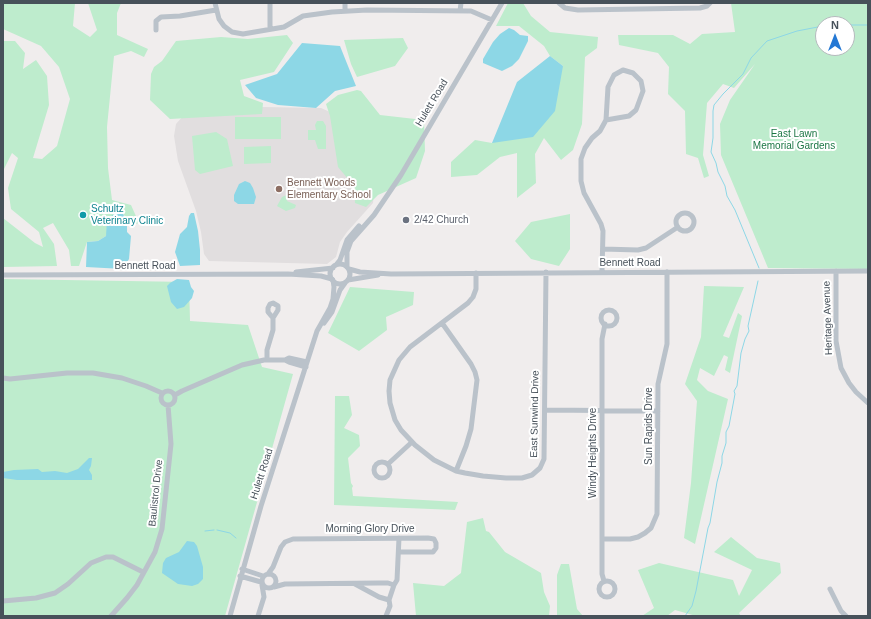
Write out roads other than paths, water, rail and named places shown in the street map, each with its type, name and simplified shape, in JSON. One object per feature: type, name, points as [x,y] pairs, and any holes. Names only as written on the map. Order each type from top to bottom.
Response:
[{"type":"street","points":[[215,3],[218,19],[224,26],[232,32],[246,34],[284,27],[303,16],[345,11],[471,11],[492,20]]},
{"type":"street","points":[[270,3],[270,29]]},
{"type":"street","points":[[345,3],[345,11]]},
{"type":"street","points":[[377,3],[378,10]]},
{"type":"street","points":[[460,11],[461,3]]},
{"type":"street","name":"Hulett Road","points":[[348,268],[347,252],[351,241],[377,211],[401,175],[502,3]]},
{"type":"street","points":[[559,3],[569,10],[700,8],[707,6],[710,3]]},
{"type":"street","points":[[655,3],[655,9]]},
{"type":"street","points":[[156,30],[156,21],[161,17],[180,16],[216,10]]},
{"type":"street","points":[[602,272],[602,224],[584,193],[581,181],[581,159],[585,148],[600,131],[606,120],[608,87],[614,75],[623,70],[633,73],[640,81],[643,91],[636,110],[628,116],[606,120]]},
{"type":"street","name":"Hulett Road","points":[[334,266],[341,257],[344,246],[351,234],[377,211]]},
{"type":"street","points":[[603,249],[638,250],[646,248],[678,227]]},
{"type":"street","points":[[341,264],[348,268],[350,275],[346,281],[337,283],[332,280],[330,275],[334,266],[341,264]]},
{"type":"street","name":"Bennett Road","points":[[288,274],[334,266]]},
{"type":"street","name":"Bennett Road","points":[[348,268],[360,272],[391,274],[868,271]]},
{"type":"street","name":"Heritage Avenue","points":[[836,271],[836,341],[839,362],[849,383],[868,403]]},
{"type":"street","name":"East Sunwind Drive","points":[[476,273],[476,289],[471,300],[406,351],[396,364],[390,380],[389,397],[392,414],[401,430],[412,442],[434,460],[456,471],[498,478],[522,478],[532,475],[540,468],[544,459],[546,272]]},
{"type":"street","name":"Sun Rapids Drive","points":[[602,539],[630,539],[638,537],[648,531],[655,521],[658,511],[658,384],[668,344],[667,272]]},
{"type":"street","name":"Bennett Road","points":[[3,276],[288,274],[321,276],[332,280]]},
{"type":"street","name":"Bennett Road","points":[[346,281],[391,274]]},
{"type":"street","name":"Hulett Road","points":[[230,616],[240,576],[306,365],[319,326],[333,300],[334,291],[332,280]]},
{"type":"street","name":"Hulett Road","points":[[315,339],[332,312],[340,290],[346,281]]},
{"type":"street","points":[[268,360],[268,350],[273,330],[274,318]]},
{"type":"street","points":[[442,323],[471,364],[477,380],[471,429],[456,471]]},
{"type":"street","name":"Windy Heights Drive","points":[[604,581],[602,574],[602,339],[605,324]]},
{"type":"street","points":[[175,395],[254,361],[285,360],[289,358],[306,365]]},
{"type":"street","points":[[3,378],[67,373],[93,373],[122,378],[162,393]]},
{"type":"street","points":[[162,393],[166,390],[170,390],[175,395]]},
{"type":"street","points":[[162,393],[162,402],[168,405],[174,402],[175,395]]},
{"type":"street","name":"Baulistrol Drive","points":[[111,616],[127,598],[155,552],[162,529],[170,444],[168,405]]},
{"type":"street","points":[[545,410],[658,411]]},
{"type":"street","points":[[388,464],[412,442]]},
{"type":"street","points":[[386,616],[390,606],[388,600],[397,580],[399,538]]},
{"type":"street","name":"Morning Glory Drive","points":[[275,578],[274,567],[281,547],[285,542],[293,539],[430,538],[435,540],[436,546],[433,552],[399,552]]},
{"type":"street","points":[[3,601],[36,598],[55,593],[92,563],[102,558],[114,558],[143,572]]},
{"type":"street","name":"Morning Glory Drive","points":[[266,575],[274,567]]},
{"type":"street","points":[[242,570],[272,575],[285,584]]},
{"type":"street","points":[[264,597],[262,583],[266,575]]},
{"type":"street","points":[[240,576],[262,583],[267,588],[285,584],[388,583],[394,585]]},
{"type":"street","points":[[258,616],[264,597],[276,583],[275,578]]},
{"type":"street","points":[[355,584],[378,597],[388,600]]},
{"type":"street","points":[[830,589],[841,611],[846,616]]},
{"type":"water","points":[[509,28],[520,35],[528,36],[528,41],[519,59],[512,66],[502,71],[483,63],[483,59],[493,42],[500,34]]},
{"type":"water","points":[[302,43],[340,46],[356,86],[335,91],[316,108],[278,105],[256,98],[245,85],[277,74]]},
{"type":"water","points":[[550,56],[563,66],[555,111],[533,137],[492,143],[517,82]]},
{"type":"water","points":[[245,181],[250,183],[253,188],[256,197],[254,204],[238,204],[234,201],[234,195],[239,184]]},
{"type":"water","points":[[115,213],[123,214],[127,222],[127,232],[131,236],[129,259],[123,269],[86,267],[87,242],[98,241],[106,236],[107,220]]},
{"type":"water","points":[[191,213],[194,213],[198,231],[200,265],[180,266],[175,252],[180,234],[187,227]]},
{"type":"water","points":[[177,279],[189,280],[194,291],[192,298],[184,307],[177,309],[171,302],[167,286]]},
{"type":"water","points":[[89,458],[92,458],[89,470],[92,475],[92,480],[17,480],[3,478],[3,472],[14,470],[38,469],[42,472],[55,471],[67,473],[78,469]]},
{"type":"water","points":[[187,541],[194,542],[197,546],[203,567],[203,579],[198,584],[192,586],[178,584],[162,573],[163,563],[166,558],[179,552]]},
{"type":"waterway","points":[[855,25],[868,25]]},
{"type":"waterway","points":[[759,268],[735,210],[727,196],[725,186],[711,152],[714,105],[743,74],[751,58],[767,41],[797,31],[815,28]]},
{"type":"waterway","points":[[685,616],[692,606],[696,591],[722,463],[722,456],[726,443],[726,432],[729,426],[735,394],[734,391],[737,386],[741,353],[749,331],[748,326],[758,281]]},
{"type":"waterway","points":[[205,531],[214,530]]},
{"type":"waterway","points":[[217,530],[230,533],[236,538]]},
{"type":"place","name":"Bennett Woods Elementary School","points":[[279,189]]},
{"type":"place","name":"Schultz Veterinary Clinic","points":[[83,215]]},
{"type":"place","name":"2/42 Church","points":[[406,220]]},
{"type":"park label","name":"East Lawn Memorial Gardens","points":[[794,140]]}]
